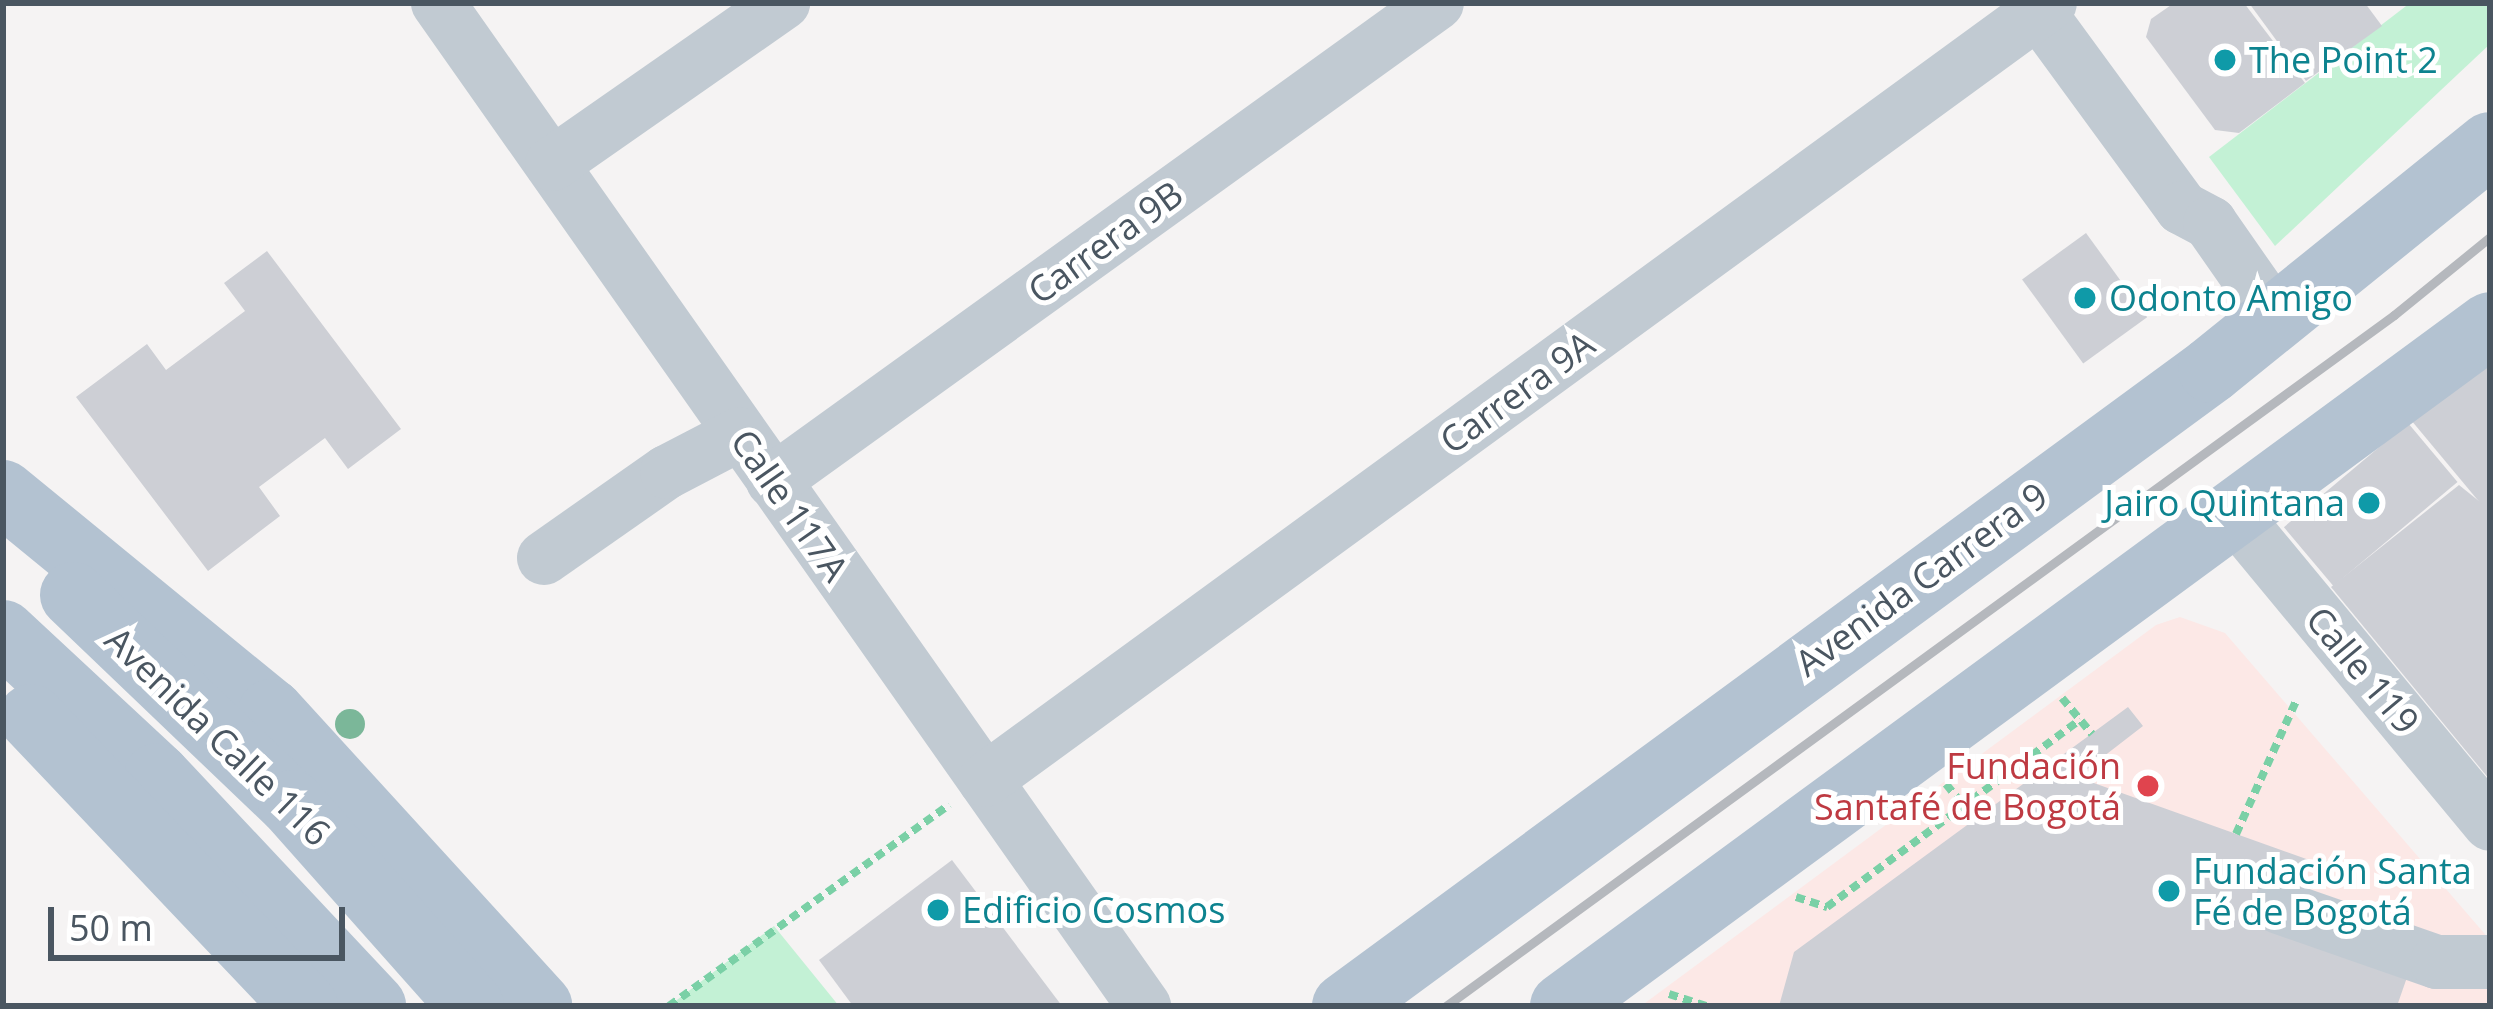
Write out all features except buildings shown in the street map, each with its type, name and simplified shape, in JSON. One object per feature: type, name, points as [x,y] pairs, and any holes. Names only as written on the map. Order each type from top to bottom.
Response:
[{"type":"main road","name":"Avenida Carrera 9","points":[[1345,1006],[2265,328],[2490,145]]},
{"type":"main road","points":[[1563,1006],[2236,517],[2490,325]]},
{"type":"main road","points":[[3,493],[271,712],[538,1006]]},
{"type":"main road","name":"Avenida Calle 116","points":[[3,531],[290,803],[471,1006]]},
{"type":"main road","points":[[16,663],[305,1006]]},
{"type":"main road","name":"Avenida Calle 116","points":[[16,663],[157,776],[373,1006]]},
{"type":"street","name":"Calle 117A","points":[[437,3],[1144,1006]]},
{"type":"street","points":[[552,164],[783,3]]},
{"type":"street","name":"Carrera 9B","points":[[773,481],[1437,3]]},
{"type":"street","points":[[2040,6],[2182,208],[2210,223],[2265,328]]},
{"type":"street","name":"Carrera 9A","points":[[985,780],[2040,6]]},
{"type":"street","points":[[544,558],[667,472],[740,434]]},
{"type":"street","name":"Calle 119","points":[[2236,517],[2490,824]]},
{"type":"street","points":[[2279,907],[2437,962],[2490,962]]},
{"type":"path","points":[[2236,834],[2297,699]]},
{"type":"path","points":[[1773,890],[1827,907],[2080,720],[2092,734]]},
{"type":"path","points":[[669,1006],[985,780]]},
{"type":"path","points":[[1660,992],[1707,1006]]},
{"type":"shaded area","name":"Fundación Santafé de Bogotá","points":[[2180,617],[2225,633],[2490,940],[2490,1006],[1641,1006],[2156,625]]},
{"type":"green space","points":[[2410,3],[2490,3],[2490,44],[2275,246],[2209,157]]},
{"type":"green space","points":[[774,926],[839,1006],[669,1006]]},
{"type":"railway","points":[[1446,1006],[2394,315],[2490,237]]},
{"type":"place","name":"The Point 2","points":[[2225,60]]},
{"type":"place","name":"Odonto Amigo","points":[[2085,298]]},
{"type":"place","name":"Jairo Quintana","points":[[2369,503]]},
{"type":"place","name":"Fundación Santafé de Bogotá","points":[[2148,786]]},
{"type":"place","name":"Fundación Santa Fé de Bogotá","points":[[2169,891]]},
{"type":"place","name":"Edificio Cosmos","points":[[938,910]]}]
